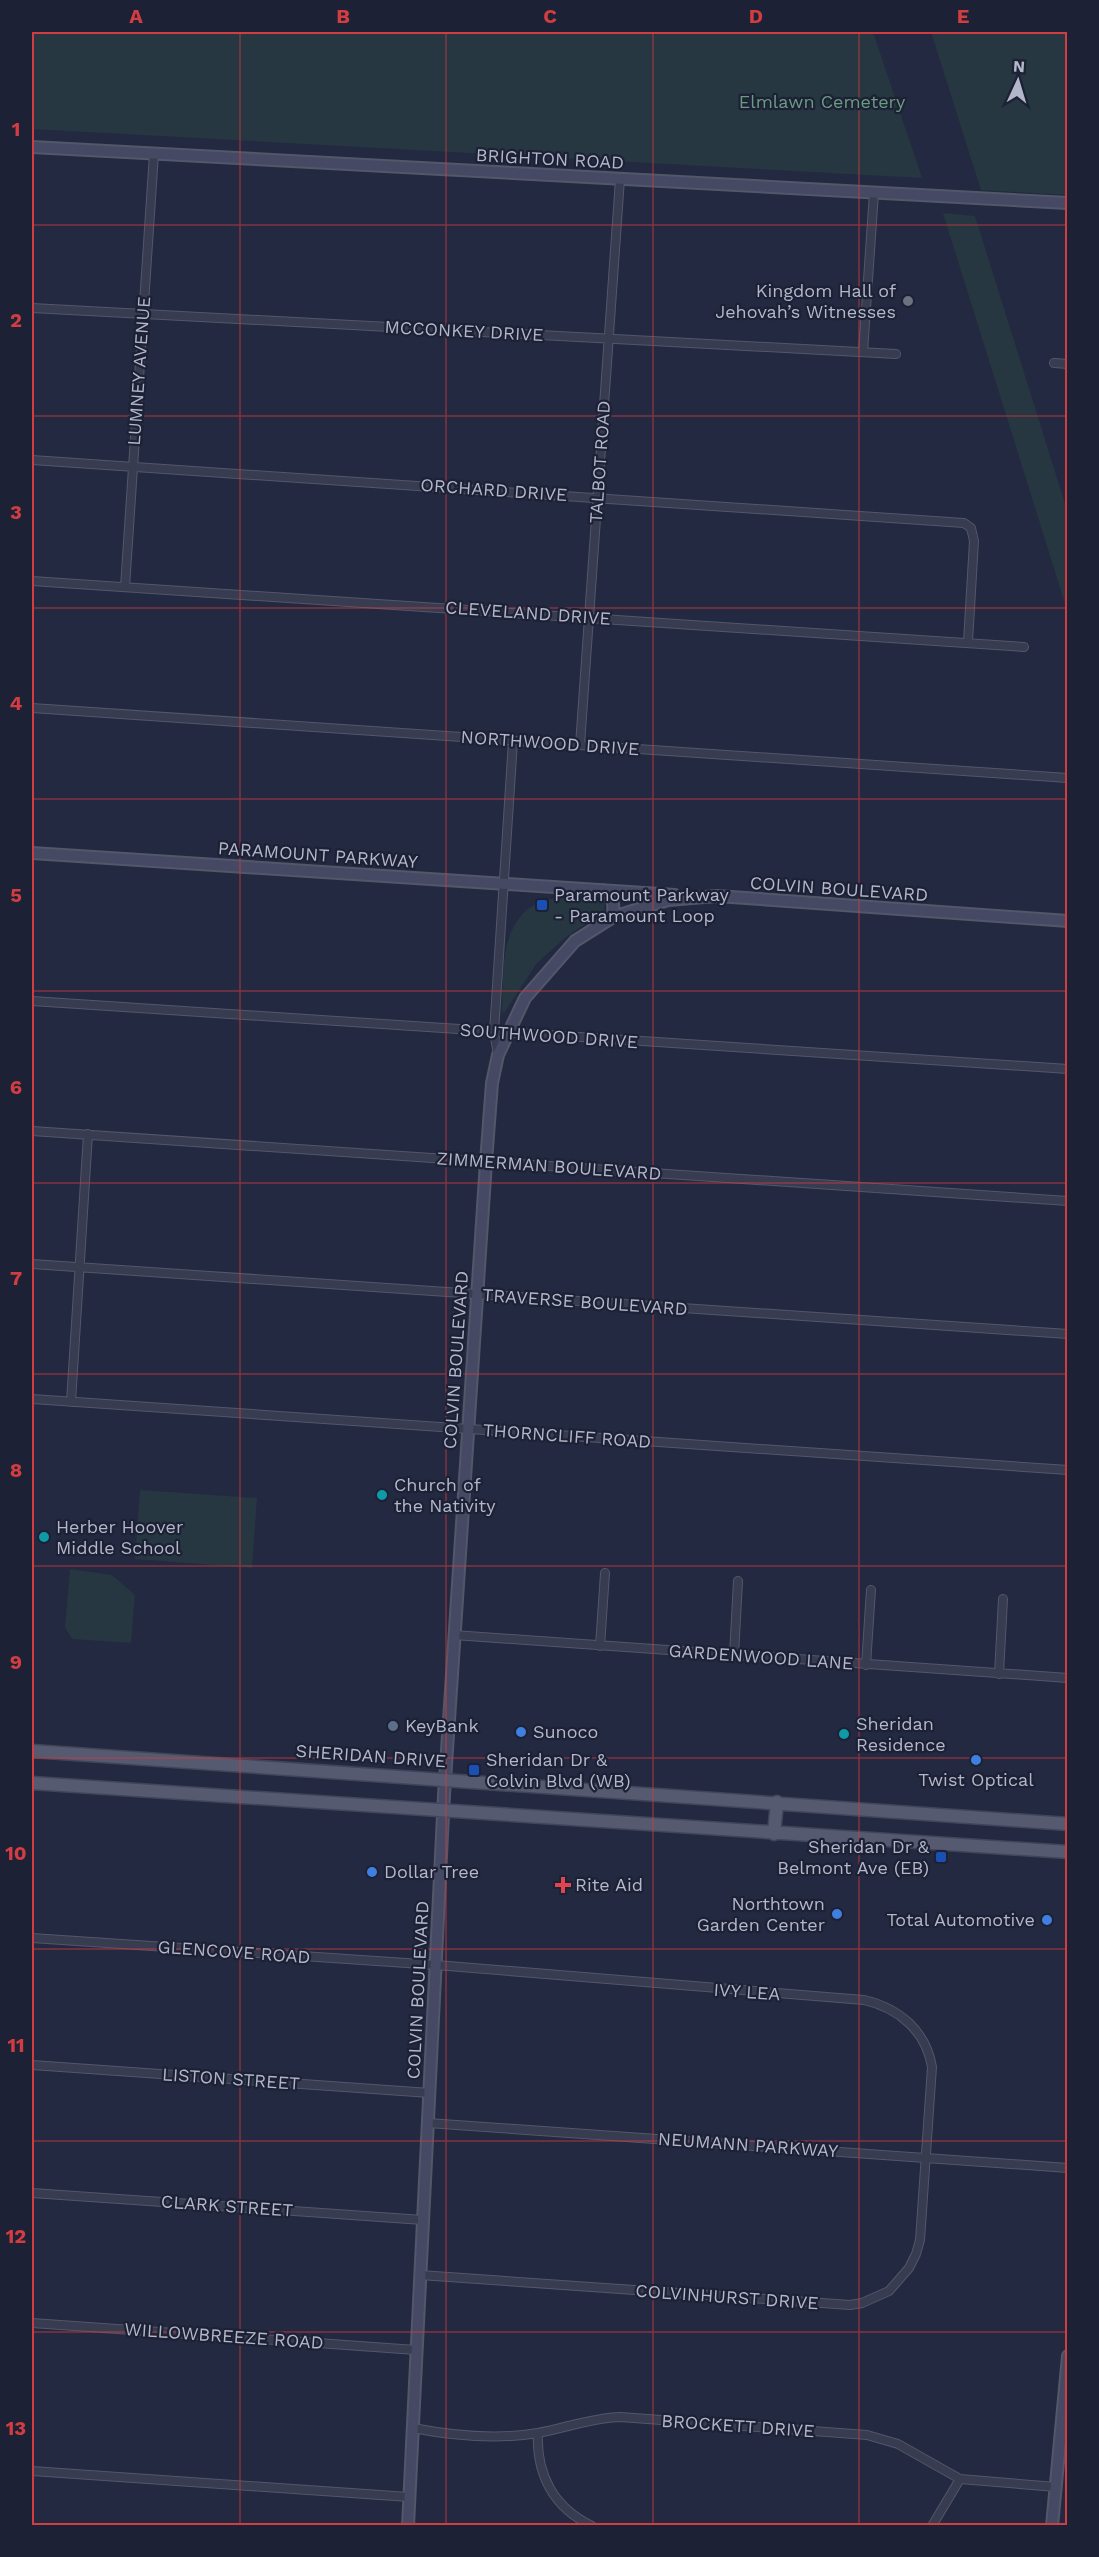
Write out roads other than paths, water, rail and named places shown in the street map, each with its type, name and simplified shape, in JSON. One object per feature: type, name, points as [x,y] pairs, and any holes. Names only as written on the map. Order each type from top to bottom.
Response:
[{"type":"main road","name":"SHERIDAN DRIVE","points":[[32,1751],[1068,1824]]},
{"type":"main road","points":[[32,1783],[1068,1852]]},
{"type":"main road","points":[[774,1834],[777,1802]]},
{"type":"street","name":"BRIGHTON ROAD","points":[[32,147],[1068,203]]},
{"type":"street","name":"LUMNEY AVENUE","points":[[125,587],[154,154]]},
{"type":"street","name":"TALBOT ROAD","points":[[580,745],[620,179]]},
{"type":"street","points":[[863,352],[874,193]]},
{"type":"street","name":"MCCONKEY DRIVE","points":[[32,308],[896,354]]},
{"type":"street","points":[[1054,363],[1068,364]]},
{"type":"street","name":"ORCHARD DRIVE","points":[[32,460],[967,524],[974,533],[968,642]]},
{"type":"street","name":"CLEVELAND DRIVE","points":[[32,581],[1024,647]]},
{"type":"street","name":"NORTHWOOD DRIVE","points":[[32,708],[1068,778]]},
{"type":"street","points":[[498,1055],[494,1032],[513,741]]},
{"type":"street","name":"PARAMOUNT PARKWAY","points":[[32,853],[695,897]]},
{"type":"street","points":[[603,890],[610,895],[614,903],[613,917]]},
{"type":"street","name":"COLVIN BOULEVARD","points":[[408,2526],[443,1811],[454,1635],[492,1083],[498,1055],[507,1033],[525,998],[575,941],[613,917],[668,900],[695,897],[1068,921]]},
{"type":"street","name":"SOUTHWOOD DRIVE","points":[[32,1001],[1068,1069]]},
{"type":"street","name":"ZIMMERMAN BOULEVARD","points":[[32,1131],[1068,1201]]},
{"type":"street","points":[[71,1402],[88,1134]]},
{"type":"street","name":"TRAVERSE BOULEVARD","points":[[32,1264],[1068,1334]]},
{"type":"street","name":"THORNCLIFF ROAD","points":[[32,1399],[1068,1470]]},
{"type":"street","points":[[600,1646],[605,1573]]},
{"type":"street","points":[[734,1656],[738,1581]]},
{"type":"street","points":[[866,1665],[871,1590]]},
{"type":"street","points":[[999,1674],[1003,1599]]},
{"type":"street","name":"GARDENWOOD LANE","points":[[454,1635],[1068,1678]]},
{"type":"street","name":"GLENCOVE ROAD","points":[[32,1938],[436,1965]]},
{"type":"street","name":"IVY LEA","points":[[436,1965],[877,2003],[890,2008],[911,2024],[926,2045],[930,2056],[932,2067],[926,2158]]},
{"type":"street","name":"LISTON STREET","points":[[32,2065],[430,2092]]},
{"type":"street","name":"NEUMANN PARKWAY","points":[[428,2123],[1068,2168]]},
{"type":"street","name":"COLVINHURST DRIVE","points":[[420,2275],[862,2304],[889,2291],[898,2282],[916,2254],[920,2240],[926,2158]]},
{"type":"street","name":"CLARK STREET","points":[[32,2193],[423,2220]]},
{"type":"street","name":"WILLOWBREEZE ROAD","points":[[32,2323],[416,2350]]},
{"type":"street","points":[[1052,2526],[1064,2428],[1068,2356]]},
{"type":"street","name":"BROCKETT DRIVE","points":[[413,2428],[479,2437],[538,2433],[586,2420],[620,2417],[867,2435],[898,2444],[960,2479],[1056,2487]]},
{"type":"street","points":[[538,2433],[539,2463],[550,2491],[568,2511],[592,2526]]},
{"type":"street","points":[[32,2471],[409,2497]]},
{"type":"street","points":[[932,2526],[960,2479]]},
{"type":"place","name":"Kingdom Hall of Jehovah’s Witnesses","points":[[908,301]]},
{"type":"place","name":"Paramount Parkway - Paramount Loop","points":[[542,905]]},
{"type":"place","name":"Church of the Nativity","points":[[382,1495]]},
{"type":"place","name":"Herber Hoover Middle School","points":[[44,1537]]},
{"type":"place","name":"KeyBank","points":[[393,1726]]},
{"type":"place","name":"Sunoco","points":[[521,1732]]},
{"type":"place","name":"Sheridan Residence","points":[[844,1734]]},
{"type":"place","name":"Twist Optical","points":[[976,1760]]},
{"type":"place","name":"Sheridan Dr & Colvin Blvd (WB)","points":[[474,1770]]},
{"type":"place","name":"Sheridan Dr & Belmont Ave (EB)","points":[[941,1857]]},
{"type":"place","name":"Dollar Tree","points":[[372,1872]]},
{"type":"place","name":"Rite Aid","points":[[563,1885]]},
{"type":"place","name":"Northtown Garden Center","points":[[837,1914]]},
{"type":"place","name":"Total Automotive","points":[[1047,1920]]},
{"type":"park label","name":"Elmlawn Cemetery","points":[[822,102]]}]
